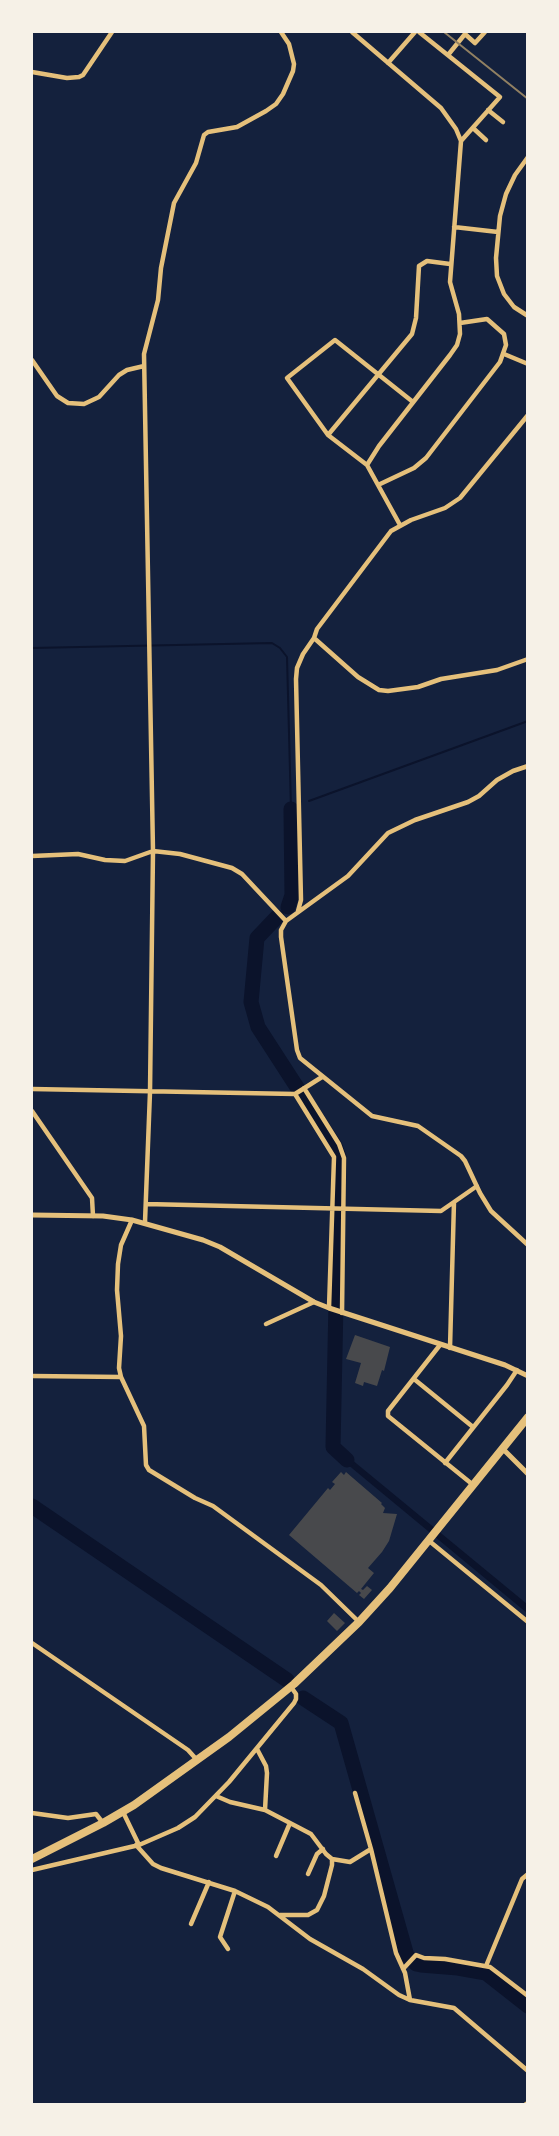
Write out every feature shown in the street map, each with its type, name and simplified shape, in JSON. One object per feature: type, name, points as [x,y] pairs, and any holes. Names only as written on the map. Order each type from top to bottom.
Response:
[{"type":"highway","points":[[32,1859],[123,1812],[229,1737],[291,1686],[359,1622],[390,1588],[528,1417]]},
{"type":"street","points":[[32,72],[67,78],[79,77],[83,75],[112,32]]},
{"type":"street","points":[[145,1222],[150,1092],[153,851],[144,354],[158,300],[161,268],[174,203],[196,163],[204,135],[208,132],[237,127],[276,104],[283,94],[294,64],[289,44],[281,32]]},
{"type":"street","points":[[352,32],[441,108],[456,129],[461,141],[450,264],[450,282],[460,323],[457,345],[379,446],[367,465]]},
{"type":"street","points":[[388,63],[417,32],[500,98],[461,141]]},
{"type":"street","points":[[448,55],[465,34],[475,43],[484,32]]},
{"type":"street","points":[[488,110],[503,122]]},
{"type":"street","points":[[473,128],[486,140]]},
{"type":"street","points":[[528,157],[515,175],[506,194],[498,232],[496,268],[500,286],[508,300],[528,316]]},
{"type":"street","points":[[453,227],[498,232]]},
{"type":"street","points":[[328,435],[412,334],[416,318],[419,266],[427,261],[450,264]]},
{"type":"street","points":[[378,485],[414,468],[426,458],[495,371],[504,354],[506,338],[487,319],[460,323]]},
{"type":"street","points":[[400,525],[367,465],[328,435],[287,378],[335,340],[413,402]]},
{"type":"street","points":[[504,354],[528,364]]},
{"type":"street","points":[[32,360],[57,396],[68,403],[84,404],[99,397],[119,375],[127,370],[144,366]]},
{"type":"street","points":[[298,911],[301,900],[297,668],[317,629],[391,531],[400,525],[445,508],[460,498],[528,415]]},
{"type":"street","points":[[314,638],[358,678],[379,690],[388,691],[497,670],[528,659]]},
{"type":"street","points":[[528,766],[497,780],[468,802],[416,820],[388,833],[348,876],[298,911],[286,921],[281,930],[297,1050],[307,1065],[372,1116],[418,1126],[452,1149],[465,1161],[497,1218],[516,1232],[528,1245]]},
{"type":"street","points":[[32,856],[78,854],[105,860],[125,861],[153,851],[180,854],[232,868],[251,882],[286,921]]},
{"type":"street","points":[[32,1089],[295,1094],[322,1077]]},
{"type":"street","points":[[303,1089],[342,1151],[340,1312]]},
{"type":"street","points":[[295,1094],[334,1157],[331,1309]]},
{"type":"street","points":[[32,1112],[92,1198],[93,1216]]},
{"type":"street","points":[[146,1204],[441,1211],[477,1186]]},
{"type":"street","points":[[450,1348],[454,1202]]},
{"type":"street","points":[[32,1215],[93,1216],[132,1220],[202,1240],[219,1247],[314,1302],[517,1370],[528,1377]]},
{"type":"street","points":[[132,1220],[121,1245],[117,1264],[121,1377],[144,1426],[145,1459],[149,1470],[195,1498],[213,1506],[321,1585],[359,1622]]},
{"type":"street","points":[[266,1324],[314,1302]]},
{"type":"street","points":[[440,1345],[388,1411],[388,1416],[472,1485]]},
{"type":"street","points":[[445,1463],[517,1370]]},
{"type":"street","points":[[32,1376],[121,1377]]},
{"type":"street","points":[[414,1379],[473,1427]]},
{"type":"street","points":[[502,1448],[528,1474]]},
{"type":"street","points":[[429,1540],[528,1622]]},
{"type":"street","points":[[32,1643],[188,1750],[197,1760]]},
{"type":"street","points":[[32,1870],[137,1845],[195,1817],[257,1749],[296,1699],[291,1686]]},
{"type":"street","points":[[257,1749],[267,1773],[265,1810]]},
{"type":"street","points":[[355,1793],[396,1953],[405,1967],[410,2000]]},
{"type":"street","points":[[216,1796],[265,1810],[311,1834],[322,1850],[332,1859],[350,1862],[371,1849]]},
{"type":"street","points":[[123,1812],[137,1845],[153,1864],[236,1891],[258,1901],[310,1939],[363,1969],[382,1984],[410,2000],[454,2008],[528,2071]]},
{"type":"street","points":[[32,1813],[68,1818],[96,1814],[103,1823]]},
{"type":"street","points":[[276,1856],[290,1823]]},
{"type":"street","points":[[308,1874],[317,1854],[322,1850]]},
{"type":"street","points":[[280,1915],[308,1915],[317,1910],[324,1896],[332,1859]]},
{"type":"street","points":[[486,1966],[522,1879],[528,1874]]},
{"type":"street","points":[[191,1924],[209,1882]]},
{"type":"street","points":[[228,1948],[220,1937],[236,1891]]},
{"type":"street","points":[[405,1967],[416,1955],[486,1966],[528,1996]]},
{"type":"water","points":[[334,1445],[527,1604],[527,1613],[341,1459],[332,1448]]},
{"type":"building","points":[[355,1335],[390,1347],[384,1371],[382,1370],[377,1386],[364,1382],[363,1386],[355,1383],[361,1363],[346,1359]]},
{"type":"building","points":[[341,1472],[344,1475],[346,1472],[382,1503],[385,1508],[383,1513],[397,1514],[389,1541],[368,1568],[374,1573],[361,1589],[367,1586],[372,1590],[364,1599],[359,1595],[361,1593],[359,1591],[357,1593],[289,1535],[328,1488],[330,1490],[335,1484],[332,1482]]},
{"type":"building","points":[[334,1613],[345,1623],[337,1631],[327,1621]]},
{"type":"waterway","points":[[32,648],[272,643],[280,648],[287,657],[291,809],[293,808]]},
{"type":"waterway","points":[[309,801],[528,721]]},
{"type":"waterway","points":[[288,907],[292,895],[291,809]]},
{"type":"waterway","points":[[277,917],[257,938],[251,1002],[258,1027],[335,1146],[339,1157],[333,1447],[347,1460]]},
{"type":"waterway","points":[[32,1506],[287,1680]]},
{"type":"waterway","points":[[303,1698],[341,1723],[407,1956],[416,1964],[486,1973],[528,2006]]},
{"type":"railway","points":[[444,32],[528,99]]}]
